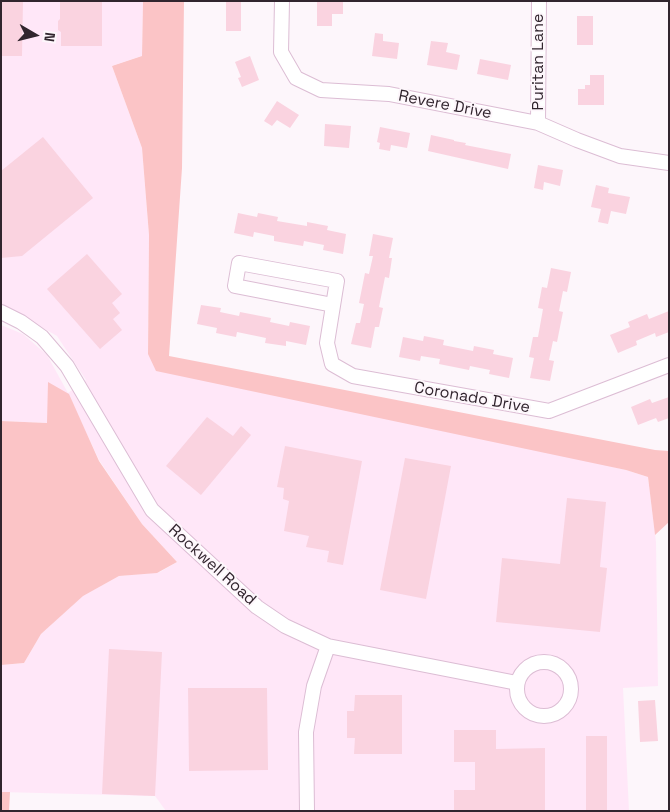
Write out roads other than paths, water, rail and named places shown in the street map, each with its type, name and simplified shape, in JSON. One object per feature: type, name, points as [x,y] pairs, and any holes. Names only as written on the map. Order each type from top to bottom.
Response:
[{"type":"street","name":"Revere Drive","points":[[282,1],[281,52],[296,78],[321,90],[389,94],[538,123],[620,156],[669,164]]},
{"type":"street","name":"Puritan Lane","points":[[538,123],[539,1]]},
{"type":"street","name":"Coronado Drive","points":[[333,305],[235,286],[240,263],[337,281],[327,343],[332,364],[353,376],[549,411],[669,365]]},
{"type":"street","name":"Rockwell Road","points":[[1,312],[21,322],[42,338],[67,366],[152,510],[257,607],[285,626],[328,646],[517,683]]},
{"type":"street","points":[[307,811],[306,732],[314,686],[328,646]]}]
